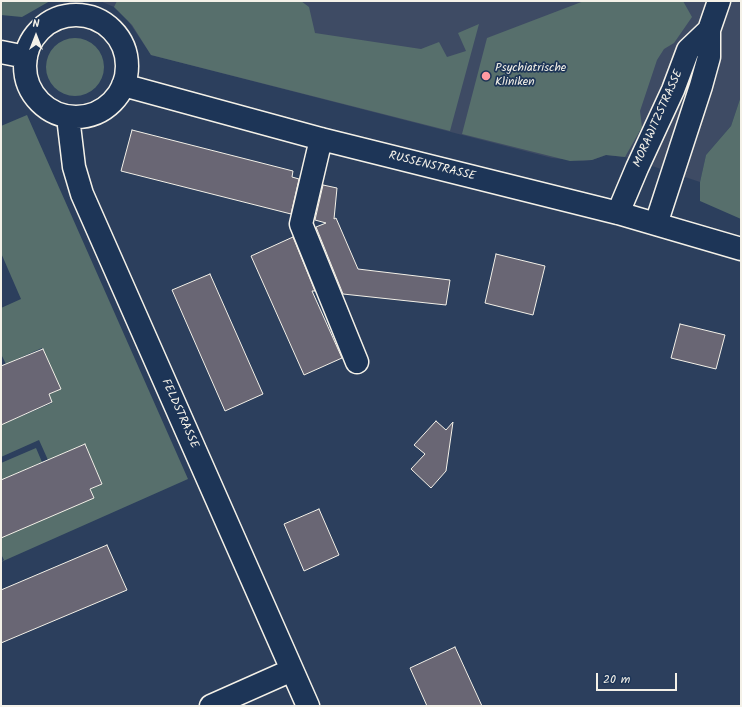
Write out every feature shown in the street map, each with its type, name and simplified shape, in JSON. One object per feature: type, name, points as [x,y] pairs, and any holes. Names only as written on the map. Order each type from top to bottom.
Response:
[{"type":"street","name":"MORAWITZSTRASSE","points":[[656,224],[709,57],[709,30],[719,1]]},
{"type":"street","points":[[67,16],[92,18],[112,30],[124,50],[126,74],[123,85],[113,102],[97,113],[83,117],[68,116],[50,110],[36,98],[26,78],[26,57],[29,45],[45,26],[55,20],[67,16]]},
{"type":"street","name":"MORAWITZSTRASSE","points":[[618,214],[637,168],[673,90],[688,50],[709,30]]},
{"type":"street","points":[[1,52],[26,57]]},
{"type":"street","name":"RUSSENSTRASSE","points":[[123,85],[321,139],[656,224],[741,249]]},
{"type":"street","name":"FELDSTRASSE","points":[[68,116],[74,167],[82,194],[308,706]]},
{"type":"street","points":[[321,139],[301,224],[357,362]]},
{"type":"street","points":[[211,706],[292,670]]},
{"type":"shaded area","name":"Psychiatrische Kliniken","points":[[100,1],[741,1],[741,96],[731,126],[706,155],[700,182],[625,157],[606,155],[592,160],[583,161],[552,158],[151,55],[125,16],[114,7]]},
{"type":"green space","points":[[1,1],[50,1],[22,17],[1,15]]},
{"type":"green space","points":[[117,1],[301,1],[309,7],[315,33],[421,49],[439,42],[447,57],[466,51],[458,33],[479,24],[450,131],[151,55],[132,25],[114,7]]},
{"type":"green space","points":[[584,1],[683,1],[692,17],[674,43],[664,49],[657,60],[640,111],[642,127],[625,157],[606,155],[592,160],[570,161],[462,134],[487,38]]},
{"type":"green space","points":[[75,38],[86,40],[99,51],[102,56],[104,67],[102,78],[91,91],[86,94],[75,96],[64,94],[51,83],[48,78],[46,67],[48,56],[59,43],[64,40]]},
{"type":"green space","points":[[741,96],[741,219],[700,201],[700,182],[706,155],[731,126]]},
{"type":"green space","points":[[27,115],[188,479],[1,562],[4,560],[1,554],[1,463],[36,448],[42,462],[8,477],[94,498],[90,489],[102,484],[85,444],[48,460],[39,440],[1,457],[1,425],[52,403],[49,394],[60,389],[42,348],[6,364],[1,354],[1,308],[21,299],[1,253],[1,126]]},
{"type":"building","points":[[132,130],[293,171],[292,177],[299,179],[291,214],[121,171]]},
{"type":"building","points":[[323,185],[337,188],[334,219],[336,218],[358,269],[450,280],[446,305],[343,294],[316,227],[326,223],[315,220]]},
{"type":"building","points":[[293,237],[315,291],[312,291],[342,358],[304,375],[251,256]]},
{"type":"building","points":[[496,254],[545,266],[533,315],[485,303]]},
{"type":"building","points":[[210,274],[263,394],[225,411],[172,290]]},
{"type":"building","points":[[680,324],[725,335],[716,369],[671,358]]},
{"type":"building","points":[[43,349],[61,389],[49,394],[52,402],[1,425],[1,366]]},
{"type":"building","points":[[436,421],[446,430],[453,422],[446,471],[431,488],[411,469],[425,454],[414,445]]},
{"type":"building","points":[[85,444],[102,484],[90,489],[94,498],[1,538],[1,480]]},
{"type":"building","points":[[319,509],[339,555],[304,571],[284,524]]},
{"type":"building","points":[[107,545],[127,590],[1,643],[1,590]]},
{"type":"building","points":[[455,647],[482,706],[427,706],[410,668]]},
{"type":"place","name":"Psychiatrische Kliniken","points":[[486,76]]}]
